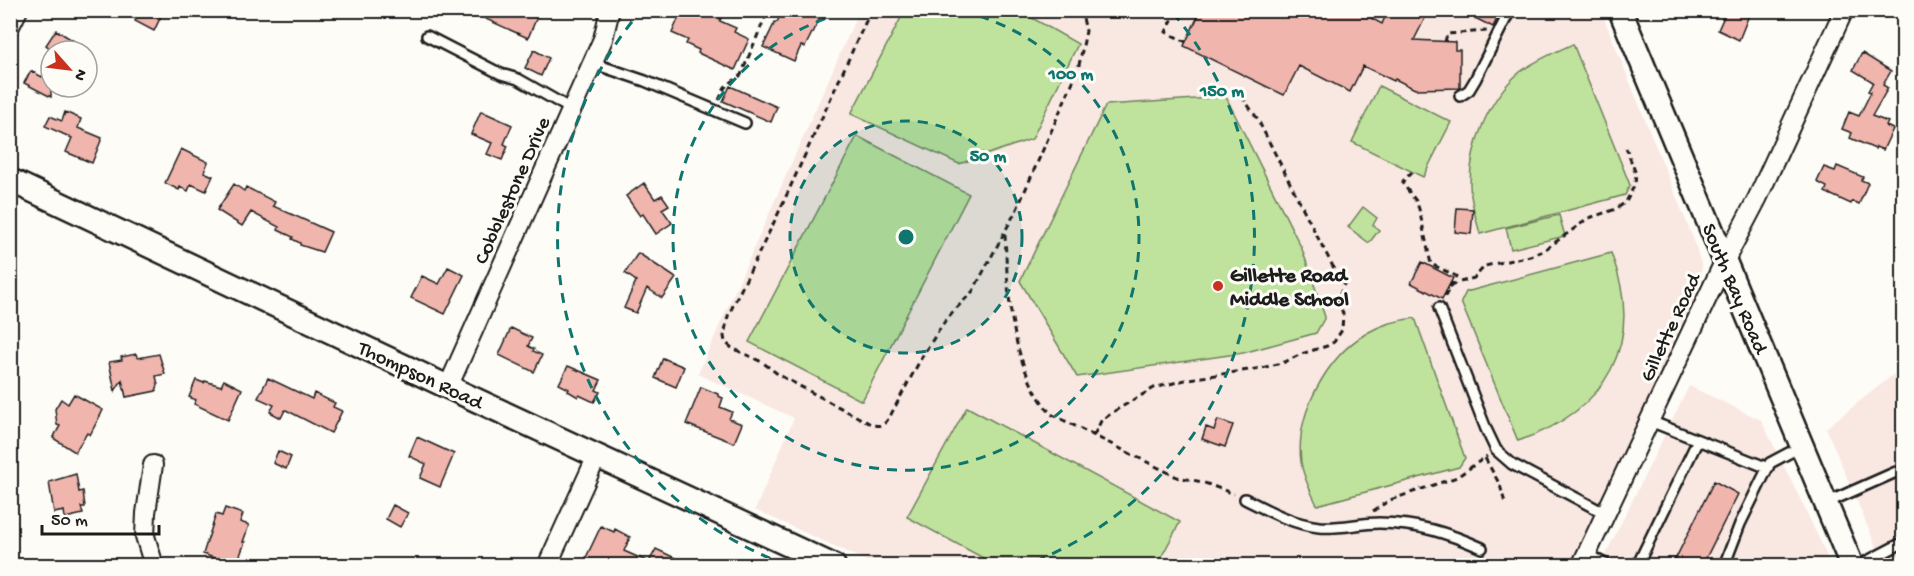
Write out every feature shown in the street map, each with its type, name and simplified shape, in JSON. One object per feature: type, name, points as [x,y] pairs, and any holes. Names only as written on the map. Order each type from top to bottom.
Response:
[{"type":"street","points":[[10,26],[18,10]]},
{"type":"street","name":"Cobblestone Drive","points":[[448,387],[603,39],[610,10]]},
{"type":"street","name":"South Bay Road","points":[[1620,10],[1852,566]]},
{"type":"street","name":"Gillette Road","points":[[1583,560],[1725,260],[1757,199],[1844,10]]},
{"type":"street","name":"Thompson Road","points":[[10,180],[834,566]]},
{"type":"street","points":[[547,566],[597,456]]},
{"type":"street","points":[[153,465],[145,536],[154,566]]},
{"type":"lane","points":[[1460,96],[1475,80],[1510,10]]},
{"type":"lane","points":[[427,36],[501,74],[518,79],[572,109]]},
{"type":"lane","points":[[592,63],[645,81],[746,123]]},
{"type":"lane","points":[[1439,308],[1496,450],[1512,464],[1606,514]]},
{"type":"lane","points":[[1650,421],[1768,468]]},
{"type":"lane","points":[[1637,566],[1698,440]]},
{"type":"lane","points":[[1724,566],[1740,524],[1770,463],[1802,446]]},
{"type":"lane","points":[[1826,503],[1896,472]]},
{"type":"lane","points":[[1245,499],[1281,517],[1309,525],[1321,527],[1367,524],[1414,525],[1458,538],[1482,549]]},
{"type":"lane","points":[[1858,566],[1904,542]]},
{"type":"lane","points":[[1583,560],[1609,566]]},
{"type":"path","points":[[872,10],[778,214],[728,316],[724,336],[725,342],[732,348],[762,362],[786,380],[879,426],[886,423],[924,353],[947,318],[973,291],[1005,233],[1078,70],[1086,31],[1083,18],[1087,10]]},
{"type":"path","points":[[1068,10],[1083,18]]},
{"type":"path","points":[[1177,10],[1166,32],[1186,42]]},
{"type":"path","points":[[714,110],[724,87],[741,75],[766,15],[770,11],[778,12]]},
{"type":"path","points":[[1445,42],[1447,34],[1500,31]]},
{"type":"path","points":[[1094,435],[1101,421],[1154,388],[1189,379],[1252,370],[1285,362],[1327,346],[1334,342],[1342,330],[1343,314],[1338,299],[1344,284],[1257,118],[1233,86]]},
{"type":"path","points":[[1450,285],[1473,278],[1485,266],[1543,251],[1589,218],[1616,209],[1626,202],[1635,184],[1636,174],[1626,148]]},
{"type":"path","points":[[1412,172],[1403,184],[1419,209],[1431,264],[1455,276],[1439,308]]},
{"type":"path","points":[[1005,233],[1008,298],[1024,368],[1029,382],[1051,414],[1177,477],[1202,482],[1245,499]]},
{"type":"path","points":[[1490,437],[1482,444],[1482,451],[1500,485],[1505,503]]},
{"type":"path","points":[[1367,524],[1371,514],[1384,503],[1457,477],[1496,450]]},
{"type":"shaded area","name":"Gillette Road Middle School","points":[[859,11],[1601,11],[1693,238],[1702,267],[1697,294],[1590,526],[1569,565],[876,565],[755,510],[794,418],[698,374]]},
{"type":"shaded area","points":[[1903,367],[1903,565],[1884,565],[1826,428]]},
{"type":"shaded area","points":[[1689,386],[1761,420],[1831,565],[1600,566]]},
{"type":"green space","points":[[905,10],[1020,11],[1078,44],[1032,139],[959,164],[851,114]]},
{"type":"green space","points":[[1573,44],[1630,185],[1625,195],[1480,234],[1470,184],[1473,153],[1483,123],[1499,95],[1520,72]]},
{"type":"green space","points":[[1379,86],[1451,122],[1423,177],[1352,142]]},
{"type":"green space","points":[[1226,97],[1302,249],[1325,317],[1316,333],[1243,353],[1077,377],[1020,281],[1106,105]]},
{"type":"green space","points":[[857,136],[969,194],[862,401],[749,342]]},
{"type":"green space","points":[[1363,207],[1377,218],[1373,225],[1379,230],[1369,243],[1348,227]]},
{"type":"green space","points":[[1559,215],[1565,236],[1511,249],[1506,228]]},
{"type":"green space","points":[[1611,253],[1621,286],[1624,316],[1620,344],[1611,370],[1596,392],[1575,412],[1549,428],[1518,441],[1461,302],[1466,292]]},
{"type":"green space","points":[[1415,318],[1465,458],[1459,467],[1317,505],[1304,473],[1300,444],[1308,407],[1316,389],[1339,357],[1367,333],[1396,321]]},
{"type":"green space","points":[[967,407],[1180,522],[1157,565],[996,565],[907,517]]},
{"type":"building","points":[[140,10],[155,10],[162,14],[154,31],[135,21]]},
{"type":"building","points":[[466,10],[540,10],[528,38]]},
{"type":"building","points":[[682,10],[704,10],[721,18],[720,21],[736,28],[734,32],[749,39],[735,70],[698,53],[699,50],[686,44],[688,40],[672,33]]},
{"type":"building","points":[[783,10],[823,10],[813,33],[805,47],[801,46],[794,61],[763,47]]},
{"type":"building","points":[[1201,10],[1356,10],[1382,24],[1388,10],[1429,10],[1414,40],[1455,42],[1455,50],[1460,50],[1460,88],[1415,89],[1363,66],[1350,92],[1299,66],[1284,95],[1184,46]]},
{"type":"building","points":[[1459,10],[1501,10],[1493,27]]},
{"type":"building","points":[[1727,10],[1751,10],[1739,40],[1718,30]]},
{"type":"building","points":[[56,30],[71,39],[50,39]]},
{"type":"building","points":[[534,50],[549,58],[541,76],[525,68]]},
{"type":"building","points":[[1862,53],[1891,71],[1883,85],[1888,88],[1872,116],[1888,122],[1886,126],[1893,129],[1883,150],[1850,138],[1852,133],[1842,129],[1849,112],[1859,116],[1871,92],[1868,91],[1873,82],[1853,70]]},
{"type":"building","points":[[31,71],[39,75],[39,91],[24,83]]},
{"type":"building","points":[[730,86],[777,107],[771,122],[723,101]]},
{"type":"building","points":[[481,111],[512,125],[504,144],[508,146],[502,160],[487,154],[492,143],[471,134]]},
{"type":"building","points":[[65,112],[81,119],[78,128],[102,138],[92,163],[66,152],[72,138],[45,126],[50,116],[62,121]]},
{"type":"building","points":[[181,149],[208,162],[204,172],[213,176],[206,191],[191,184],[188,191],[180,187],[179,190],[165,183]]},
{"type":"building","points":[[1837,166],[1863,177],[1861,180],[1868,183],[1859,204],[1852,201],[1851,204],[1825,192],[1827,187],[1817,182],[1824,167],[1835,171]]},
{"type":"building","points":[[644,183],[655,199],[662,195],[669,205],[662,209],[672,223],[656,234],[643,214],[640,216],[626,196]]},
{"type":"building","points":[[234,184],[244,191],[246,187],[275,202],[273,206],[331,232],[322,252],[300,245],[292,239],[293,237],[278,230],[279,227],[251,212],[242,226],[217,210]]},
{"type":"building","points":[[1457,208],[1473,209],[1471,234],[1455,232]]},
{"type":"building","points":[[638,253],[676,278],[662,298],[647,288],[636,313],[624,308],[636,281],[625,273]]},
{"type":"building","points":[[1422,262],[1453,278],[1442,299],[1411,283]]},
{"type":"building","points":[[448,267],[464,275],[445,314],[411,298],[422,276],[439,284]]},
{"type":"building","points":[[511,328],[532,338],[528,346],[542,355],[534,372],[499,355]]},
{"type":"building","points":[[136,354],[138,358],[159,354],[165,374],[156,376],[158,385],[156,391],[126,397],[122,380],[115,391],[109,362]]},
{"type":"building","points":[[663,358],[684,367],[676,387],[655,378]]},
{"type":"building","points":[[568,366],[601,380],[596,390],[600,392],[594,402],[579,395],[578,397],[559,384]]},
{"type":"building","points":[[268,378],[312,399],[314,393],[335,403],[333,407],[342,411],[331,433],[286,410],[281,418],[270,412],[274,405],[258,398]]},
{"type":"building","points":[[196,380],[221,386],[224,380],[242,389],[228,420],[194,404],[196,400],[189,397]]},
{"type":"building","points":[[701,387],[723,398],[720,407],[732,412],[729,419],[742,424],[734,443],[686,424]]},
{"type":"building","points":[[74,394],[103,410],[90,435],[87,433],[75,452],[53,438],[60,426],[57,425],[55,409],[61,399],[68,404]]},
{"type":"building","points":[[1218,420],[1233,425],[1225,447],[1202,439],[1206,427],[1214,430]]},
{"type":"building","points":[[417,437],[454,454],[440,487],[420,478],[426,464],[409,456]]},
{"type":"building","points":[[278,451],[291,457],[286,469],[273,463]]},
{"type":"building","points":[[76,474],[79,492],[83,491],[85,507],[81,507],[83,514],[65,518],[64,511],[54,513],[49,482]]},
{"type":"building","points":[[1714,481],[1738,494],[1702,566],[1672,566]]},
{"type":"building","points":[[393,505],[408,513],[400,527],[386,519]]},
{"type":"building","points":[[225,508],[243,514],[240,522],[249,525],[236,566],[203,554],[216,514],[222,516]]},
{"type":"building","points":[[601,526],[614,532],[615,529],[630,537],[624,551],[649,562],[656,549],[692,566],[582,566]]},
{"type":"place","name":"Gillette Road Middle School","points":[[1218,286]]}]
